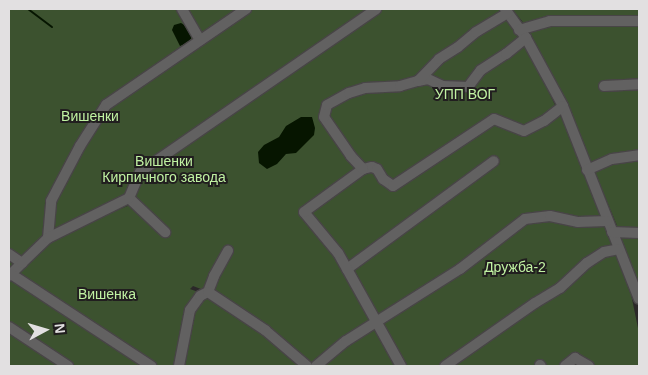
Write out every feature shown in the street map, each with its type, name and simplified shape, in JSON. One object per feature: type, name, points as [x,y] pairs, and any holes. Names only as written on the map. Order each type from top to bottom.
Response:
[{"type":"lane","points":[[182,9],[200,40]]},
{"type":"lane","points":[[48,238],[51,201],[80,146],[106,105],[246,9]]},
{"type":"lane","points":[[151,366],[10,275],[48,238],[129,198],[140,172],[376,9]]},
{"type":"lane","points":[[418,81],[439,59],[506,11],[523,34],[563,106],[639,299]]},
{"type":"lane","points":[[363,169],[351,156],[324,117],[327,105],[349,93],[365,88],[400,86],[428,78],[443,86],[468,87],[481,70],[506,54],[523,34],[550,21],[639,21]]},
{"type":"lane","points":[[604,86],[639,84]]},
{"type":"lane","points":[[401,366],[338,253],[304,212],[363,169],[372,167],[377,169],[383,179],[393,186],[494,119],[524,131],[544,122],[563,106]]},
{"type":"lane","points":[[587,170],[612,159],[639,155]]},
{"type":"lane","points":[[347,269],[494,161]]},
{"type":"lane","points":[[129,198],[165,232]]},
{"type":"lane","points":[[316,366],[346,342],[460,269],[525,219],[550,216],[578,222],[607,221]]},
{"type":"lane","points":[[612,232],[639,233]]},
{"type":"lane","points":[[445,366],[535,303],[560,288],[587,263],[604,252],[619,249]]},
{"type":"lane","points":[[179,366],[190,310],[200,296],[208,292],[214,276],[228,251]]},
{"type":"lane","points":[[9,254],[22,262]]},
{"type":"lane","points":[[208,292],[265,330],[307,366]]},
{"type":"lane","points":[[9,327],[68,366]]},
{"type":"lane","points":[[565,366],[575,358],[590,366]]},
{"type":"green space","points":[[9,9],[501,9],[525,43],[570,136],[631,294],[639,333],[639,366],[313,366],[214,294],[193,286],[190,289],[209,296],[258,330],[301,366],[9,366],[9,281],[51,238],[137,202],[129,195],[61,229],[9,272]]},
{"type":"green space","points":[[512,9],[639,9],[639,230],[618,228],[567,105],[522,21]]},
{"type":"green space","points":[[619,236],[639,238],[639,298]]},
{"type":"shaded area","points":[[181,23],[189,28],[193,36],[188,43],[180,46],[172,30],[174,25]]},
{"type":"shaded area","points":[[301,117],[312,117],[315,128],[314,135],[296,153],[286,154],[277,164],[267,169],[259,163],[258,152],[264,145],[279,137],[286,126]]},
{"type":"waterway","points":[[28,9],[52,27]]},
{"type":"park label","name":"УПП ВОГ","points":[[465,94]]},
{"type":"park label","name":"Вишенки","points":[[90,116]]},
{"type":"park label","name":"Вишенки Кирпичного завода","points":[[164,170]]},
{"type":"park label","name":"Дружба-2","points":[[515,267]]},
{"type":"park label","name":"Вишенка","points":[[107,294]]}]
